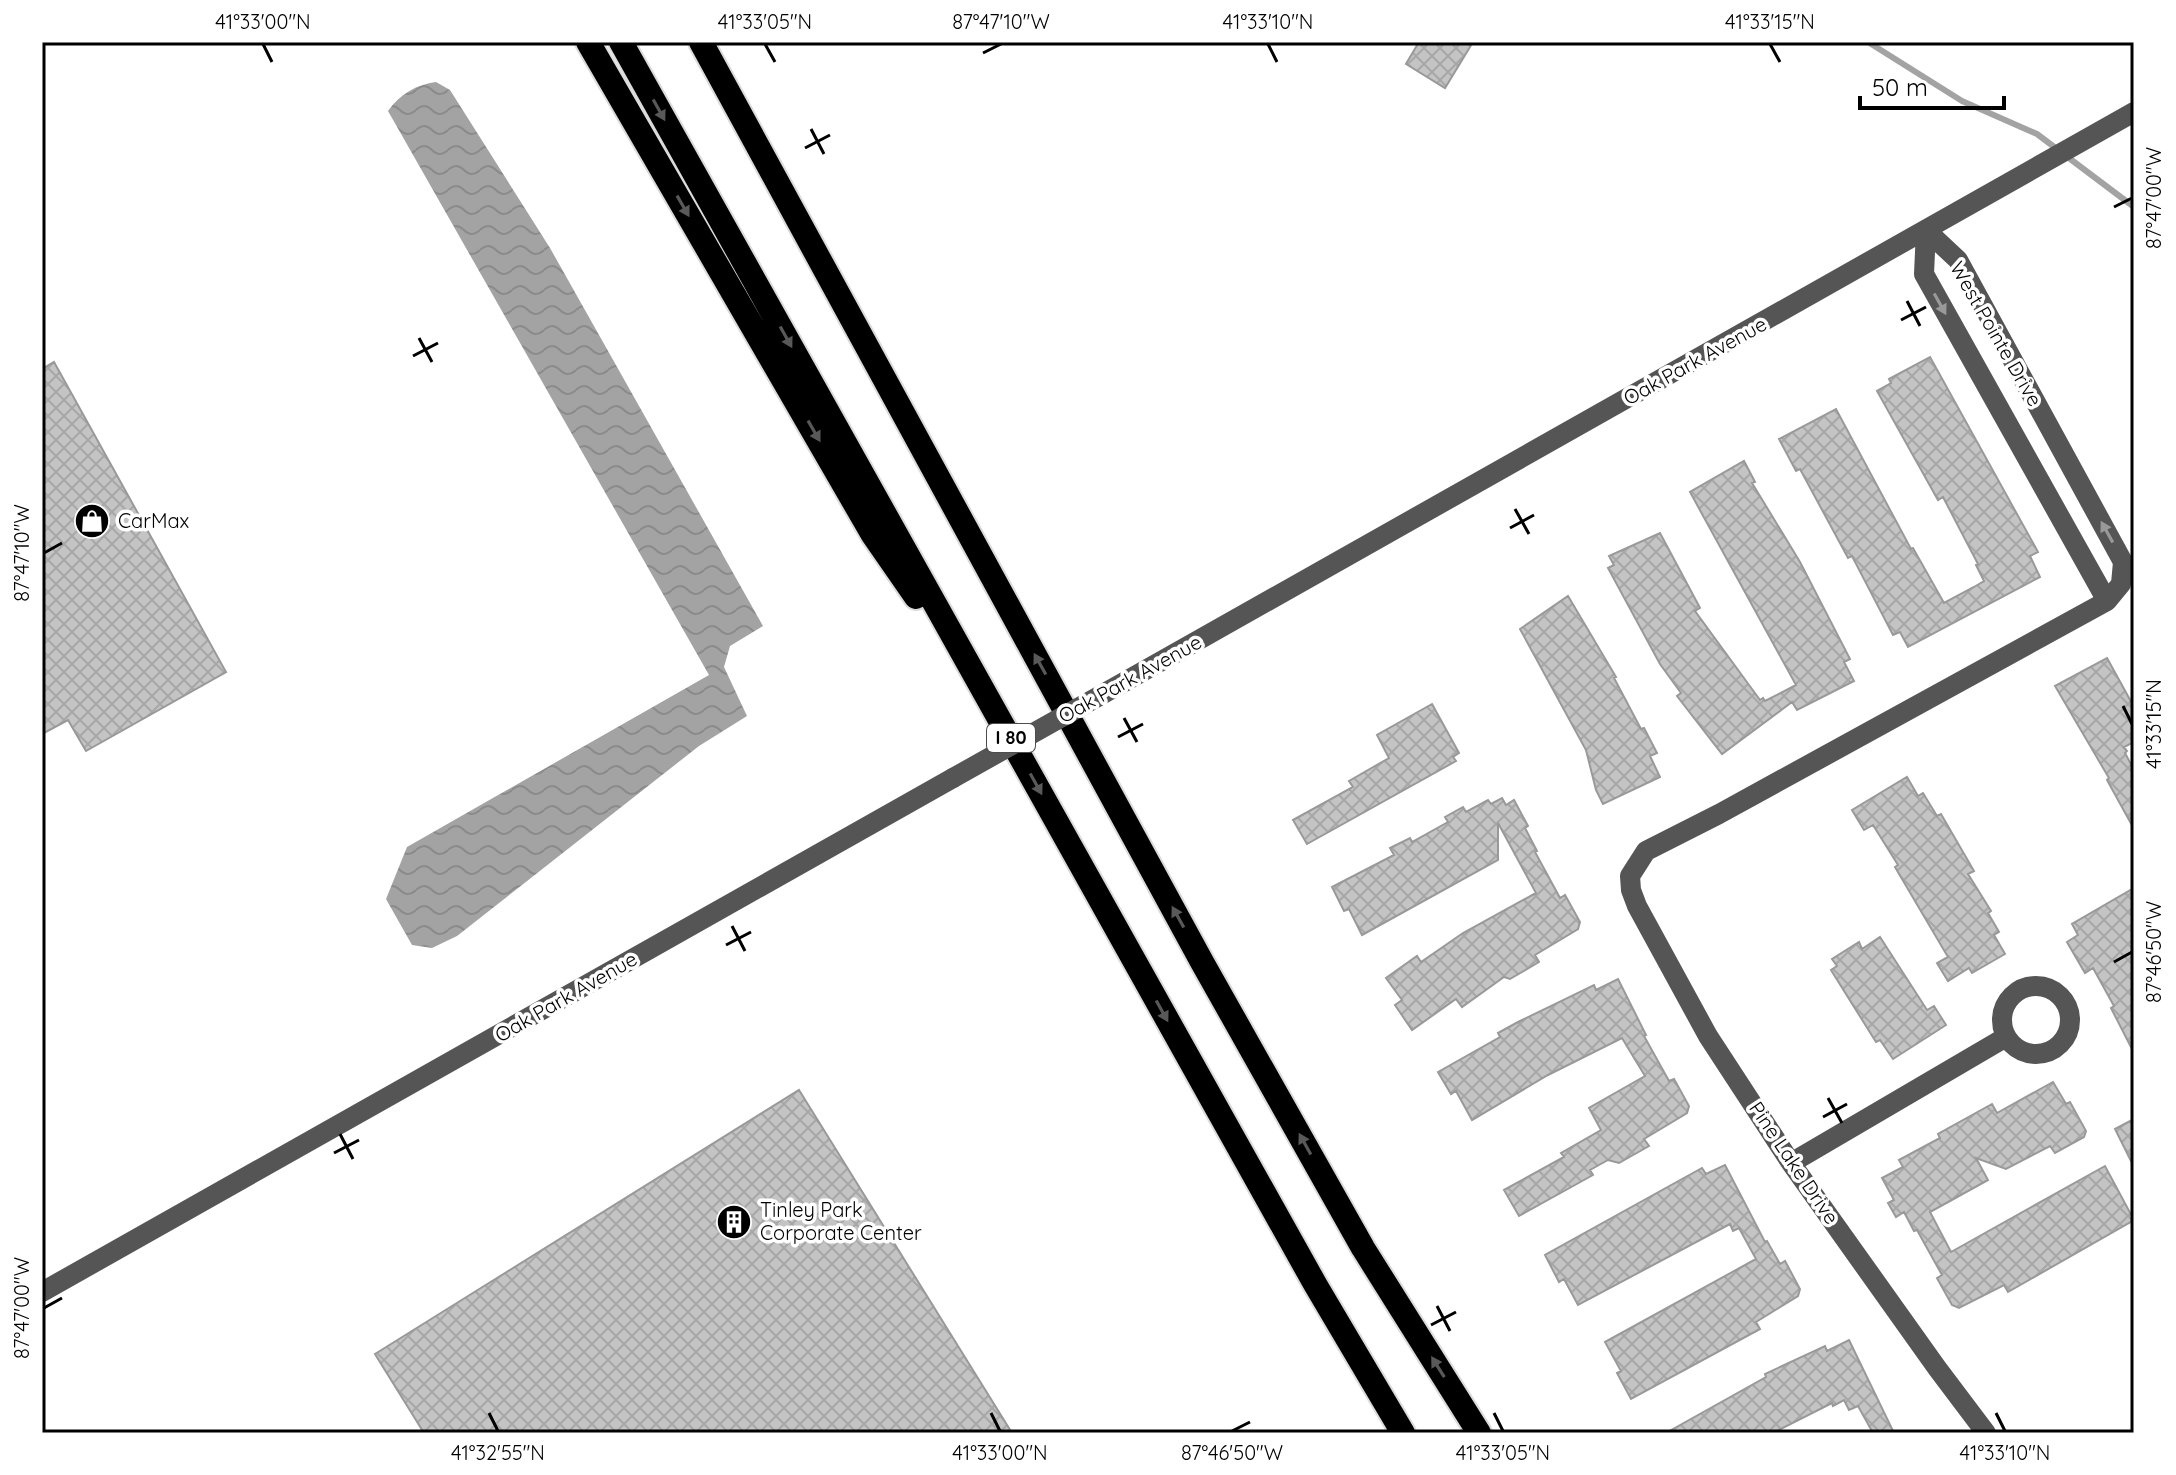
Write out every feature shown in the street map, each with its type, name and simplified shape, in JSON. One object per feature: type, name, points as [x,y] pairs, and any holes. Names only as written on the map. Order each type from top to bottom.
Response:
[{"type":"highway","points":[[588,42],[873,535],[994,708]]},
{"type":"highway","name":"I 80","points":[[621,42],[1315,1284],[1403,1433]]},
{"type":"highway","points":[[701,42],[1210,975],[1363,1248],[1479,1433]]},
{"type":"street","name":"Oak Park Avenue","points":[[42,1292],[2134,112]]},
{"type":"street","name":"West Pointe Drive","points":[[1926,230],[1958,260],[2123,562],[2121,584],[2107,601],[1924,274],[1926,230]]},
{"type":"street","name":"Pine Lake Drive","points":[[1986,1433],[1791,1163],[1708,1036],[1637,906],[1630,876],[1646,851],[2107,601]]},
{"type":"street","points":[[1791,1163],[2006,1037]]},
{"type":"water","points":[[436,82],[450,90],[550,248],[763,626],[730,646],[724,667],[747,716],[699,746],[457,936],[432,948],[412,945],[386,899],[407,847],[709,675],[388,111],[409,91]]},
{"type":"building","points":[[1419,42],[1473,42],[1445,88],[1406,64]]},
{"type":"building","points":[[1930,357],[2038,552],[2030,556],[2040,577],[1908,647],[1900,632],[1893,635],[1852,556],[1848,558],[1800,469],[1796,471],[1779,439],[1836,409],[1911,549],[1944,603],[1974,587],[1984,581],[1978,564],[1943,497],[1938,500],[1877,391],[1891,383],[1889,379]]},
{"type":"building","name":"CarMax","points":[[54,362],[226,672],[86,751],[68,720],[42,734],[42,369]]},
{"type":"building","points":[[1744,461],[1755,482],[1752,483],[1800,562],[1850,659],[1844,662],[1854,681],[1797,710],[1792,702],[1722,754],[1677,696],[1681,693],[1660,664],[1608,568],[1614,565],[1609,556],[1660,533],[1700,608],[1695,611],[1760,700],[1763,698],[1765,701],[1796,685],[1690,492]]},
{"type":"building","points":[[1568,596],[1657,753],[1650,756],[1660,777],[1603,804],[1596,790],[1586,750],[1520,629]]},
{"type":"building","points":[[2107,658],[2134,707],[2134,742],[2124,747],[2134,770],[2134,829],[2107,780],[2109,778],[2055,686]]},
{"type":"building","points":[[1432,704],[1459,753],[1453,757],[1456,761],[1307,844],[1293,820],[1353,787],[1349,781],[1389,758],[1377,735]]},
{"type":"building","points":[[1907,777],[1918,796],[1923,793],[1937,816],[1941,814],[1974,871],[1968,874],[1991,911],[1988,913],[1999,932],[1994,935],[2005,954],[1972,973],[1969,968],[1948,981],[1937,963],[1948,957],[1895,867],[1898,865],[1873,825],[1864,830],[1852,810]]},
{"type":"building","points":[[1502,798],[1506,805],[1514,800],[1528,826],[1525,828],[1535,852],[1560,898],[1565,895],[1580,922],[1578,929],[1535,955],[1539,962],[1510,979],[1504,977],[1462,1007],[1456,999],[1412,1030],[1395,1005],[1402,1000],[1386,978],[1417,956],[1421,962],[1463,933],[1536,893],[1498,823],[1498,860],[1362,935],[1349,909],[1344,911],[1332,887],[1394,855],[1390,848],[1410,838],[1412,842],[1448,822],[1445,817],[1463,807],[1466,812],[1488,800],[1491,804]]},
{"type":"building","points":[[2134,888],[2134,1053],[2111,1008],[2114,1006],[2093,968],[2085,973],[2067,942],[2078,935],[2072,924]]},
{"type":"building","points":[[1880,937],[1927,1010],[1934,1006],[1946,1025],[1893,1059],[1880,1040],[1876,1042],[1831,970],[1837,966],[1832,959],[1859,942],[1862,949]]},
{"type":"building","points":[[1618,979],[1669,1081],[1674,1079],[1689,1106],[1687,1113],[1644,1139],[1649,1146],[1619,1163],[1608,1160],[1590,1170],[1593,1175],[1519,1216],[1504,1190],[1564,1157],[1561,1153],[1601,1130],[1589,1108],[1645,1076],[1622,1038],[1548,1075],[1472,1120],[1456,1091],[1451,1094],[1438,1072],[1500,1037],[1498,1033],[1518,1022],[1594,985],[1596,990]]},
{"type":"building","points":[[2053,1082],[2066,1104],[2070,1102],[2086,1131],[2084,1137],[2055,1153],[2050,1146],[2006,1169],[1976,1158],[1988,1180],[1930,1212],[1951,1252],[2105,1166],[2134,1220],[2008,1292],[2004,1285],[1959,1308],[1952,1305],[1937,1278],[1942,1275],[1917,1230],[1914,1231],[1904,1212],[1896,1217],[1888,1203],[1894,1200],[1882,1178],[1903,1167],[1899,1160],[1940,1138],[1938,1134],[1992,1104],[1997,1113]]},
{"type":"building","name":"Tinley Park Corporate Center","points":[[799,1090],[1012,1433],[424,1433],[375,1354]]},
{"type":"building","points":[[2134,1119],[2134,1167],[2115,1129]]},
{"type":"building","points":[[1725,1165],[1765,1242],[1780,1264],[1785,1261],[1800,1289],[1798,1296],[1756,1322],[1760,1329],[1631,1399],[1617,1373],[1621,1371],[1605,1342],[1756,1259],[1739,1228],[1733,1231],[1730,1224],[1578,1305],[1564,1279],[1559,1282],[1545,1255],[1702,1168],[1706,1174]]},
{"type":"building","points":[[1849,1340],[1894,1433],[1873,1433],[1858,1406],[1849,1410],[1844,1400],[1773,1433],[1666,1433],[1766,1377],[1765,1374],[1825,1346],[1827,1351]]},
{"type":"waterway","points":[[1868,42],[1962,101],[2037,134],[2134,207]]},
{"type":"place","name":"CarMax","points":[[92,521]]},
{"type":"place","name":"Tinley Park Corporate Center","points":[[734,1222]]}]
